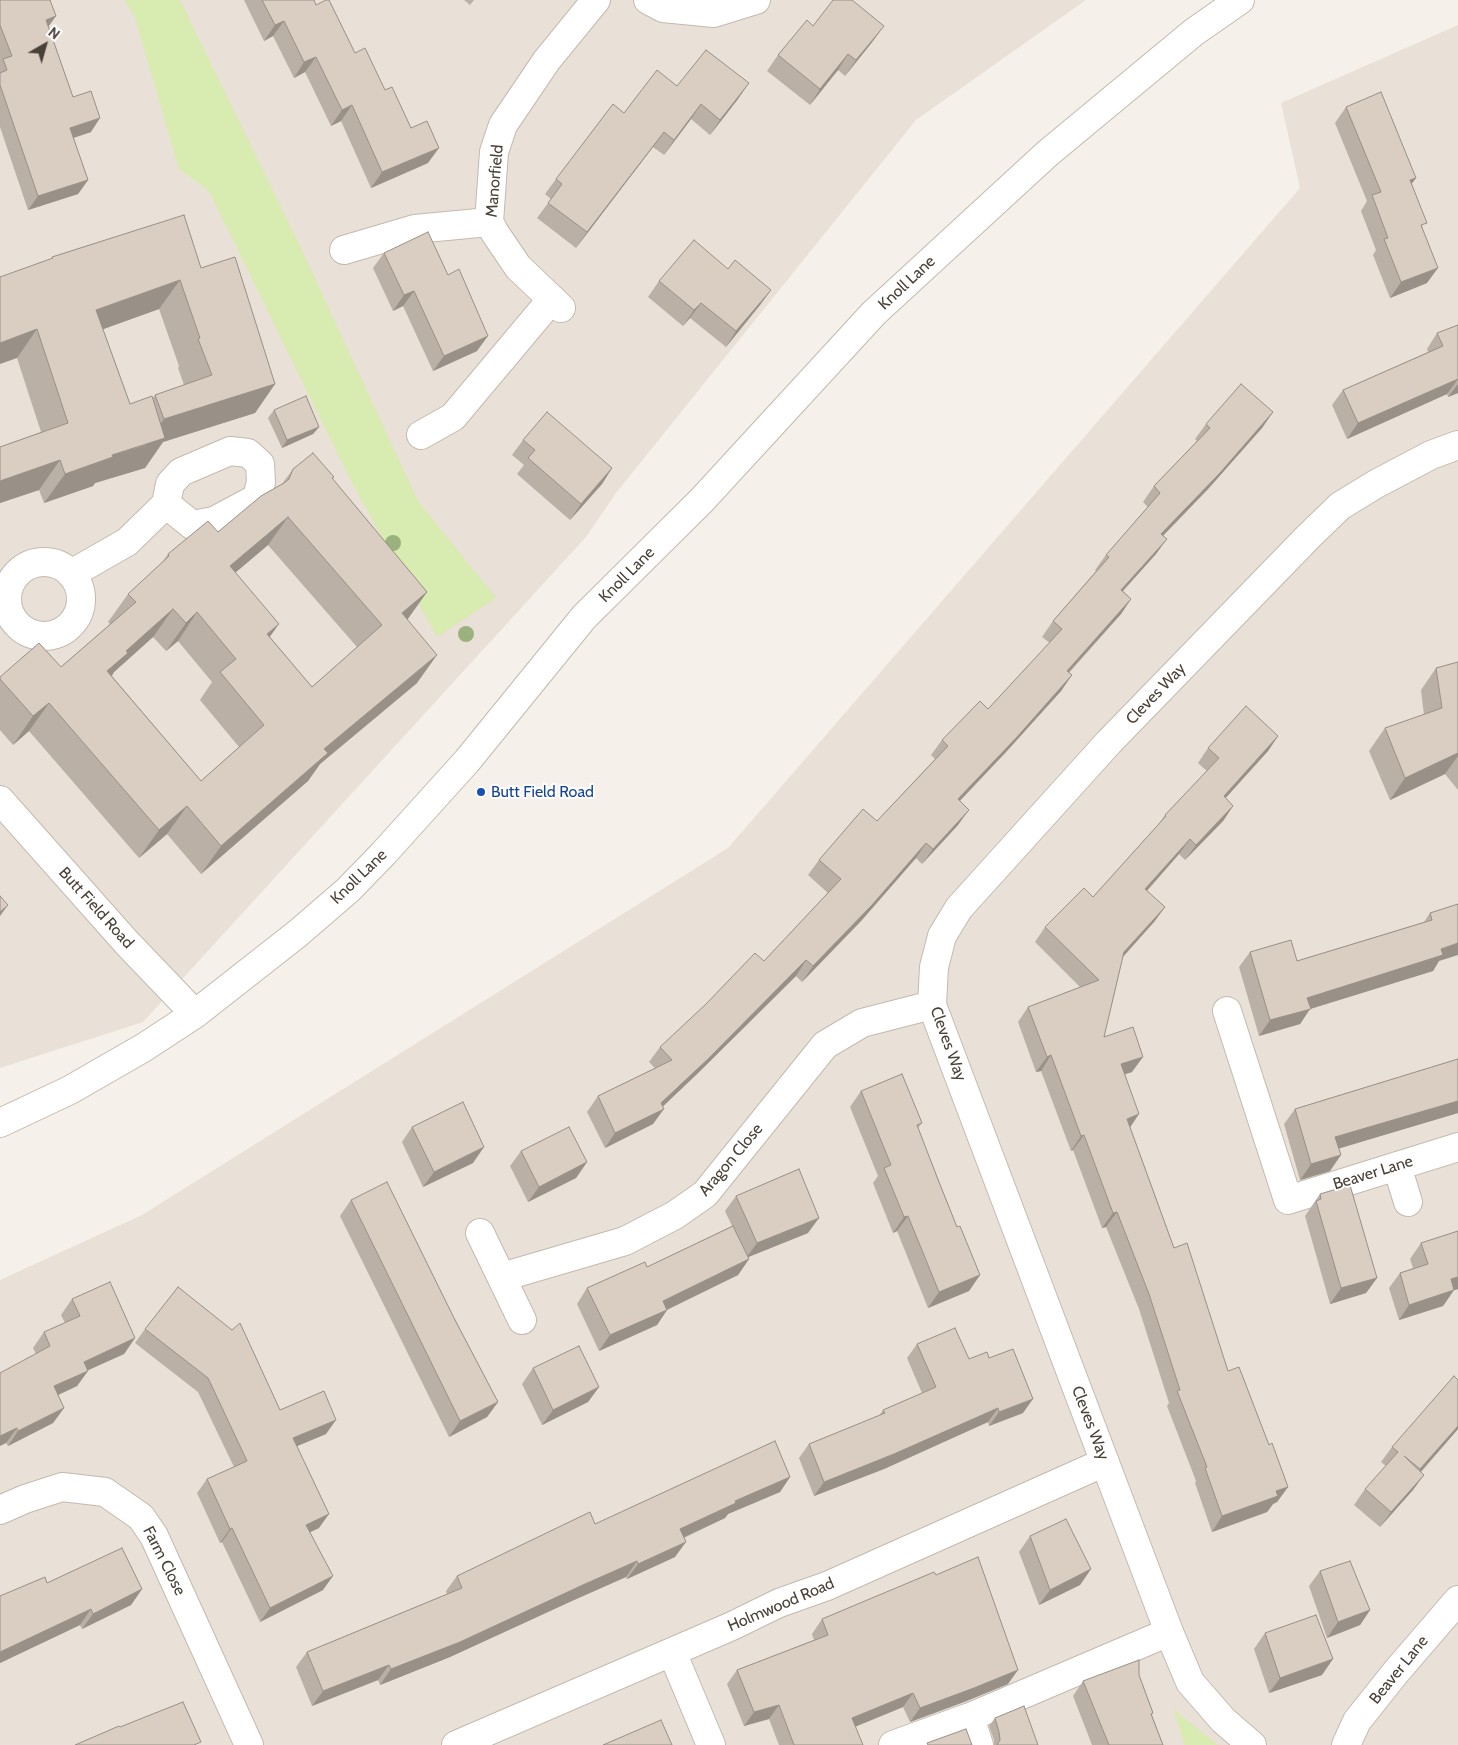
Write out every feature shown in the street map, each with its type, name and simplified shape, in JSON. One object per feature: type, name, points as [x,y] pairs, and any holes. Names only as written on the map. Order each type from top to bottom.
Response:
[{"type":"street","name":"Manorfield","points":[[420,435],[453,418],[556,304],[518,267],[489,222],[494,152],[503,125],[547,60],[596,0]]},
{"type":"street","points":[[648,0],[663,8],[714,13],[756,0]]},
{"type":"street","name":"Knoll Lane","points":[[0,1123],[70,1090],[143,1048],[195,1014],[297,934],[348,890],[467,761],[584,617],[702,500],[874,313],[1048,153],[1194,32],[1240,0]]},
{"type":"street","points":[[344,250],[415,229],[489,222]]},
{"type":"street","name":"Cleves Way","points":[[1252,1745],[1223,1720],[1190,1682],[1169,1632],[932,1005],[934,967],[942,936],[960,908],[1109,742],[1340,506],[1411,465],[1458,445]]},
{"type":"street","points":[[71,574],[127,542],[166,504]]},
{"type":"street","points":[[40,562],[62,567],[71,574],[78,584],[81,597],[80,609],[74,621],[64,630],[53,635],[40,636],[28,632],[9,631],[11,615],[8,604],[8,592],[12,581],[19,572],[40,562]]},
{"type":"street","name":"Butt Field Road","points":[[0,800],[127,943],[195,1014]]},
{"type":"street","name":"Aragon Close","points":[[502,1277],[625,1240],[675,1215],[705,1194],[825,1045],[862,1023],[932,1005]]},
{"type":"street","name":"Beaver Lane","points":[[1226,1010],[1288,1200],[1458,1147]]},
{"type":"street","points":[[1397,1166],[1408,1202]]},
{"type":"street","points":[[480,1233],[522,1320]]},
{"type":"street","name":"Holmwood Road","points":[[456,1745],[732,1626],[780,1603],[827,1586],[1105,1462]]},
{"type":"street","name":"Farm Close","points":[[0,1510],[25,1498],[62,1487],[105,1492],[141,1517],[154,1536],[250,1745]]},
{"type":"street","name":"Beaver Lane","points":[[1346,1745],[1357,1721],[1458,1600]]},
{"type":"street","points":[[893,1745],[970,1718],[1169,1632]]},
{"type":"street","points":[[672,1652],[711,1745]]},
{"type":"street","points":[[970,1718],[979,1745]]},
{"type":"shaded area","points":[[0,0],[1086,0],[916,120],[616,493],[586,537],[143,1022],[0,1068]]},
{"type":"shaded area","points":[[1458,25],[1458,1745],[0,1745],[0,1280],[142,1215],[728,848],[1300,188],[1281,103]]},
{"type":"green space","points":[[125,0],[180,0],[300,246],[418,501],[496,598],[437,637],[349,477],[209,191],[179,169],[135,18]]},
{"type":"green space","points":[[1173,1709],[1218,1745],[1185,1745]]},
{"type":"building","points":[[0,0],[50,0],[56,16],[46,20],[73,97],[91,91],[100,118],[70,128],[88,180],[38,196],[0,85],[0,73],[7,70],[3,59],[12,56],[0,25]]},
{"type":"building","points":[[262,0],[314,0],[316,5],[329,0],[355,53],[365,48],[385,90],[392,87],[411,128],[427,121],[439,148],[382,172],[352,105],[342,110],[316,57],[304,62],[284,21],[275,25]]},
{"type":"building","points":[[833,0],[852,0],[884,26],[856,60],[848,54],[820,89],[778,55],[807,20],[813,26]]},
{"type":"building","points":[[706,50],[749,83],[720,120],[701,104],[674,140],[664,132],[587,232],[548,203],[562,184],[556,179],[613,104],[624,113],[657,70],[677,86]]},
{"type":"building","points":[[1381,92],[1416,178],[1410,180],[1427,223],[1421,225],[1438,268],[1401,282],[1384,239],[1388,238],[1372,195],[1381,192],[1346,107]]},
{"type":"building","points":[[184,215],[201,268],[235,257],[275,384],[164,419],[155,395],[212,375],[198,339],[200,338],[180,280],[96,310],[130,404],[152,396],[165,438],[112,455],[113,457],[65,474],[60,460],[0,481],[0,447],[68,423],[37,329],[0,343],[0,277],[52,257]]},
{"type":"building","points":[[428,232],[448,275],[459,269],[488,336],[444,356],[414,291],[404,295],[384,253]]},
{"type":"building","points":[[694,240],[728,269],[735,260],[771,290],[736,331],[701,303],[694,310],[659,281]]},
{"type":"building","points":[[1458,325],[1458,379],[1358,423],[1343,390],[1443,346],[1437,333]]},
{"type":"building","points":[[1241,384],[1273,412],[1219,474],[1161,534],[1167,539],[1121,590],[1131,599],[1067,671],[1072,675],[958,799],[969,810],[933,849],[926,843],[872,905],[813,966],[806,960],[708,1059],[661,1103],[664,1109],[615,1133],[598,1096],[672,1060],[660,1047],[706,1004],[755,953],[764,961],[841,879],[819,860],[863,809],[877,821],[948,746],[942,740],[980,701],[988,709],[1062,629],[1053,621],[1109,557],[1106,555],[1160,493],[1154,486],[1210,428],[1206,424]]},
{"type":"building","points":[[306,396],[319,427],[287,440],[274,410]]},
{"type":"building","points":[[547,412],[612,468],[581,504],[528,458],[535,450],[523,440]]},
{"type":"building","points":[[313,453],[427,592],[402,613],[437,655],[324,749],[328,753],[221,846],[187,806],[159,830],[49,703],[33,716],[0,677],[39,643],[61,667],[136,602],[128,594],[169,556],[168,554],[208,521],[218,532],[261,496],[289,479],[293,469]],"holes":[[[288,517],[382,625],[312,687],[267,634],[279,624],[230,566]],[[173,609],[186,623],[197,612],[236,659],[220,672],[264,725],[201,781],[107,671],[128,653],[126,651]]]},
{"type":"building","points":[[1458,662],[1458,753],[1405,778],[1385,728],[1442,708],[1436,668]]},
{"type":"building","points":[[1246,706],[1278,736],[1224,796],[1233,806],[1196,845],[1190,839],[1145,889],[1165,907],[1124,952],[1104,1037],[1133,1027],[1143,1057],[1121,1064],[1139,1114],[1127,1119],[1174,1248],[1187,1243],[1228,1371],[1239,1367],[1269,1445],[1272,1443],[1288,1487],[1276,1491],[1278,1496],[1222,1516],[1205,1468],[1207,1467],[1177,1391],[1180,1390],[1149,1294],[1117,1212],[1113,1213],[1084,1135],[1081,1136],[1051,1055],[1047,1057],[1028,1007],[1099,980],[1045,927],[1084,888],[1093,897],[1165,815],[1219,758],[1208,748]]},
{"type":"building","points":[[0,896],[8,905],[0,912]]},
{"type":"building","points":[[1458,904],[1458,943],[1441,949],[1443,955],[1307,998],[1311,1009],[1270,1020],[1250,952],[1291,940],[1297,961],[1432,920],[1430,913]]},
{"type":"building","points":[[1458,1059],[1458,1101],[1335,1137],[1341,1155],[1311,1164],[1295,1109]]},
{"type":"building","points":[[902,1074],[922,1123],[917,1125],[937,1177],[957,1227],[960,1226],[980,1275],[939,1292],[908,1216],[904,1217],[884,1168],[891,1165],[861,1091]]},
{"type":"building","points":[[463,1102],[484,1147],[434,1172],[412,1127]]},
{"type":"building","points":[[569,1127],[587,1162],[539,1187],[521,1151]]},
{"type":"building","points":[[799,1169],[819,1218],[757,1243],[736,1196]]},
{"type":"building","points":[[387,1182],[498,1402],[460,1421],[351,1200]]},
{"type":"building","points":[[1350,1185],[1377,1278],[1341,1288],[1316,1201],[1321,1199],[1320,1194]]},
{"type":"building","points":[[733,1226],[749,1259],[663,1301],[667,1310],[610,1335],[587,1288],[645,1262],[647,1267]]},
{"type":"building","points":[[1458,1231],[1458,1277],[1451,1279],[1454,1290],[1409,1305],[1400,1273],[1428,1264],[1421,1243]]},
{"type":"building","points":[[110,1282],[135,1338],[84,1362],[88,1371],[54,1386],[64,1408],[18,1431],[17,1428],[0,1436],[0,1373],[50,1346],[44,1332],[80,1316],[72,1299]]},
{"type":"building","points":[[178,1287],[232,1330],[240,1323],[280,1410],[324,1391],[336,1420],[293,1438],[329,1514],[306,1525],[333,1576],[270,1608],[207,1479],[247,1461],[208,1378],[145,1329]]},
{"type":"building","points":[[955,1328],[969,1359],[987,1352],[989,1358],[1013,1349],[1033,1399],[999,1412],[998,1408],[894,1454],[824,1482],[809,1444],[885,1413],[883,1410],[936,1387],[917,1344]]},
{"type":"building","points":[[579,1346],[599,1387],[553,1410],[533,1368]]},
{"type":"building","points":[[1454,1376],[1458,1380],[1458,1426],[1420,1469],[1404,1456],[1424,1475],[1391,1512],[1365,1489],[1398,1452],[1392,1447]]},
{"type":"building","points":[[775,1441],[790,1477],[735,1501],[736,1503],[680,1529],[686,1542],[638,1564],[637,1561],[585,1584],[460,1642],[391,1669],[389,1665],[323,1691],[307,1652],[462,1588],[457,1576],[590,1512],[595,1524]]},
{"type":"building","points":[[1066,1519],[1091,1569],[1050,1590],[1030,1536]]},
{"type":"building","points":[[122,1548],[142,1589],[93,1614],[91,1609],[0,1652],[0,1596],[45,1577],[47,1583]]},
{"type":"building","points":[[978,1557],[1018,1670],[920,1708],[913,1693],[852,1718],[863,1745],[794,1745],[779,1705],[754,1712],[737,1670],[828,1635],[822,1619],[934,1572],[936,1575]]},
{"type":"building","points":[[1350,1561],[1370,1610],[1338,1622],[1320,1571]]},
{"type":"building","points":[[1316,1615],[1333,1659],[1280,1678],[1265,1633]]},
{"type":"building","points":[[1139,1660],[1139,1675],[1163,1745],[1109,1745],[1083,1681]]},
{"type":"building","points":[[183,1702],[201,1742],[194,1745],[75,1745],[119,1726]]},
{"type":"building","points":[[1024,1706],[1038,1745],[997,1745],[1000,1740],[995,1718]]},
{"type":"building","points":[[661,1720],[672,1745],[603,1745]]},
{"type":"building","points":[[966,1729],[972,1745],[928,1745],[927,1743]]},
{"type":"place","name":"Butt Field Road","points":[[481,792]]}]
